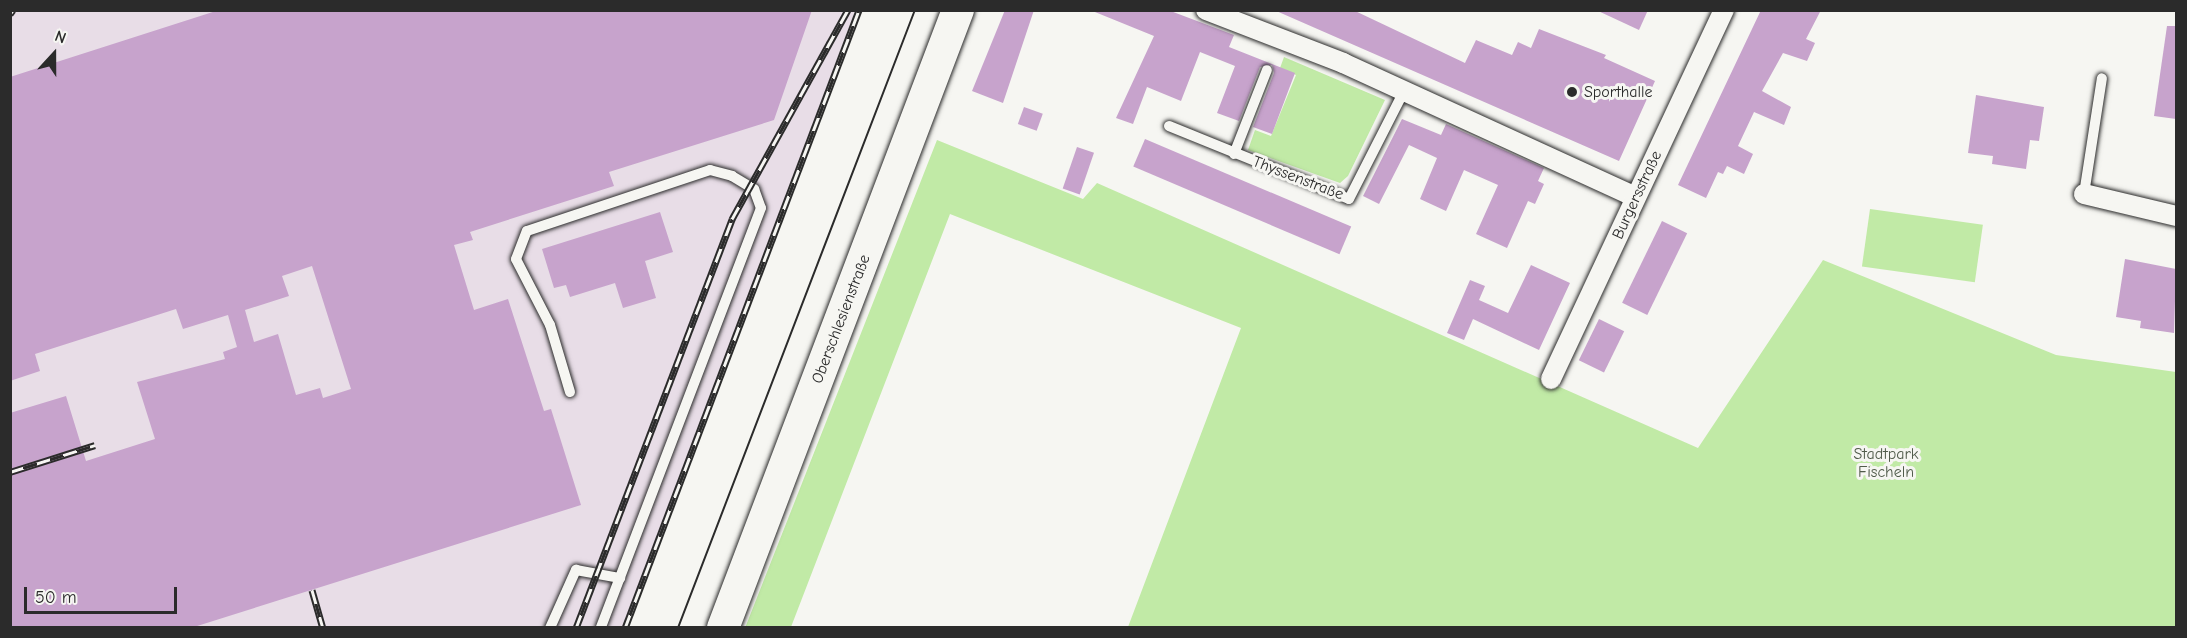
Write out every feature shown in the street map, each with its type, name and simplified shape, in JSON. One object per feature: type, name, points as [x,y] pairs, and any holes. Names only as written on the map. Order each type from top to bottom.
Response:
[{"type":"main road","name":"Oberschlesienstraße","points":[[723,627],[958,10]]},
{"type":"street","points":[[1206,10],[1404,91],[1636,197]]},
{"type":"street","name":"Burgersstraße","points":[[1551,379],[1724,10]]},
{"type":"street","points":[[2084,194],[2176,216]]},
{"type":"lane","points":[[1234,154],[1267,70]]},
{"type":"lane","points":[[2084,194],[2102,78]]},
{"type":"lane","name":"Thyssenstraße","points":[[1169,126],[1349,199],[1404,91]]},
{"type":"lane","points":[[570,392],[550,326],[516,259],[527,231],[710,170],[732,176],[754,189],[761,208],[602,627]]},
{"type":"lane","points":[[550,627],[576,570],[620,578]]},
{"type":"shaded area","points":[[10,11],[855,11],[626,627],[11,627]]},
{"type":"green space","points":[[1284,57],[1385,100],[1348,176],[1340,183],[1248,150],[1255,130],[1271,136],[1296,75],[1280,68]]},
{"type":"green space","name":"Stadtpark Fischeln","points":[[937,140],[1083,199],[1097,183],[1698,448],[1823,260],[2056,355],[2176,372],[2176,627],[1128,627],[1241,328],[950,214],[791,627],[745,628]]},
{"type":"green space","points":[[1870,209],[1983,225],[1975,282],[1862,266]]},
{"type":"building","points":[[219,10],[812,10],[774,120],[609,172],[614,186],[470,232],[473,240],[454,245],[474,310],[508,299],[544,411],[551,409],[581,505],[194,627],[10,627],[10,413],[66,396],[86,461],[155,439],[137,382],[225,359],[223,352],[237,347],[228,315],[183,329],[176,309],[35,354],[40,371],[10,381],[10,77]],"holes":[[[312,266],[351,389],[323,398],[320,388],[296,395],[278,334],[254,342],[245,310],[289,296],[282,276]]]},
{"type":"building","points":[[1005,10],[1034,10],[1003,103],[972,91]]},
{"type":"building","points":[[1090,10],[1168,10],[1234,35],[1229,47],[1295,73],[1272,134],[1253,127],[1274,73],[1272,65],[1260,67],[1239,121],[1217,113],[1235,66],[1200,52],[1181,101],[1147,87],[1133,124],[1116,118],[1154,36]]},
{"type":"building","name":"Sporthalle","points":[[1274,10],[1353,10],[1465,63],[1476,40],[1512,55],[1518,42],[1531,48],[1539,29],[1606,55],[1604,58],[1655,81],[1619,161]]},
{"type":"building","points":[[1596,10],[1648,10],[1639,30]]},
{"type":"building","points":[[1761,10],[1821,10],[1806,39],[1815,43],[1807,61],[1783,53],[1762,91],[1791,107],[1784,125],[1754,112],[1738,146],[1753,154],[1744,174],[1727,166],[1723,174],[1718,172],[1706,198],[1678,185]]},
{"type":"building","points":[[2167,26],[2176,26],[2176,119],[2154,116]]},
{"type":"building","points":[[1976,95],[2044,107],[2039,141],[2030,140],[2026,169],[1992,164],[1993,156],[1968,153]]},
{"type":"building","points":[[1024,107],[1043,114],[1037,131],[1018,124]]},
{"type":"building","points":[[1402,119],[1441,135],[1446,124],[1544,168],[1538,181],[1544,184],[1535,204],[1528,201],[1507,248],[1476,234],[1498,185],[1464,170],[1446,211],[1420,199],[1437,158],[1409,145],[1379,204],[1363,196]]},
{"type":"building","points":[[1145,139],[1351,227],[1339,254],[1133,167]]},
{"type":"building","points":[[1077,147],[1094,153],[1080,194],[1063,189]]},
{"type":"building","points":[[660,212],[673,252],[645,261],[656,298],[623,308],[615,283],[570,297],[566,285],[554,288],[542,249]]},
{"type":"building","points":[[1662,221],[1687,233],[1647,315],[1622,303]]},
{"type":"building","points":[[2125,259],[2176,269],[2174,333],[2140,328],[2141,321],[2116,317]]},
{"type":"building","points":[[1531,265],[1570,283],[1539,350],[1473,319],[1464,340],[1447,333],[1470,280],[1485,286],[1479,300],[1508,313]]},
{"type":"building","points":[[1599,319],[1624,331],[1604,373],[1579,360]]},
{"type":"tram line","points":[[678,628],[915,10]]},
{"type":"railway","points":[[10,14],[13,10]]},
{"type":"railway","points":[[576,628],[732,219],[848,10]]},
{"type":"railway","points":[[625,628],[859,10]]},
{"type":"railway","points":[[10,472],[95,445]]},
{"type":"railway","points":[[312,590],[323,628]]},
{"type":"place","name":"Sporthalle","points":[[1572,92]]}]
